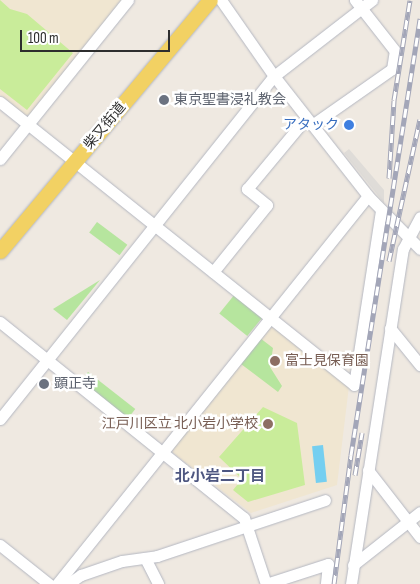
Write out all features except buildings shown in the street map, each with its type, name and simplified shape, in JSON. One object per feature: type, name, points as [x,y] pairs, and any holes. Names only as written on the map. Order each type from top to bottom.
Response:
[{"type":"main road","name":"柴又街道","points":[[0,251],[210,0]]},
{"type":"street","points":[[0,159],[128,0]]},
{"type":"street","points":[[221,0],[274,76],[368,196],[410,237],[420,250]]},
{"type":"street","points":[[0,419],[274,76],[358,4],[372,0]]},
{"type":"street","points":[[214,272],[267,205],[247,189],[309,121],[392,69],[395,52],[358,4]]},
{"type":"street","points":[[0,102],[354,385],[381,210]]},
{"type":"street","points":[[57,584],[368,196]]},
{"type":"street","points":[[350,584],[403,249],[420,217]]},
{"type":"street","points":[[0,322],[244,518],[266,584],[328,564],[326,584]]},
{"type":"street","points":[[390,328],[420,366]]},
{"type":"street","points":[[368,470],[420,537]]},
{"type":"street","points":[[68,584],[80,576],[122,561],[145,558],[325,500]]},
{"type":"street","points":[[353,564],[420,512]]},
{"type":"street","points":[[0,546],[49,584]]},
{"type":"street","points":[[145,558],[158,584]]},
{"type":"shaded area","points":[[0,0],[121,0],[31,115],[25,116],[0,95]]},
{"type":"shaded area","points":[[349,149],[384,190],[384,203],[344,153]]},
{"type":"shaded area","name":"江戸川区立 北小岩小学校","points":[[269,323],[349,386],[337,485],[251,513],[173,453],[172,448],[237,365],[244,370],[237,364]]},
{"type":"green space","points":[[0,0],[10,9],[27,14],[73,53],[27,110],[0,89]]},
{"type":"green space","points":[[97,222],[127,245],[120,255],[89,232]]},
{"type":"green space","points":[[100,280],[67,320],[53,309]]},
{"type":"green space","points":[[235,294],[263,317],[247,336],[219,313]]},
{"type":"green space","points":[[260,338],[273,348],[270,367],[282,386],[278,392],[241,364]]},
{"type":"green space","points":[[88,372],[135,409],[128,418],[81,381]]},
{"type":"green space","points":[[263,407],[297,423],[305,485],[248,502],[233,490],[242,479],[219,457]]},
{"type":"water","points":[[323,445],[327,482],[316,483],[312,446]]},
{"type":"railway","points":[[389,178],[394,100],[410,0]]},
{"type":"railway","points":[[334,584],[351,455],[420,18]]},
{"type":"railway","points":[[389,261],[420,119]]},
{"type":"railway","points":[[355,475],[362,433]]},
{"type":"place","name":"東京聖書浸礼教会","points":[[164,100]]},
{"type":"place","name":"アタック","points":[[349,125]]},
{"type":"place","name":"富士見保育園","points":[[275,361]]},
{"type":"place","name":"顕正寺","points":[[44,384]]},
{"type":"place","name":"江戸川区立 北小岩小学校","points":[[268,424]]},
{"type":"district","name":"北小岩二丁目","points":[[220,477]]}]
